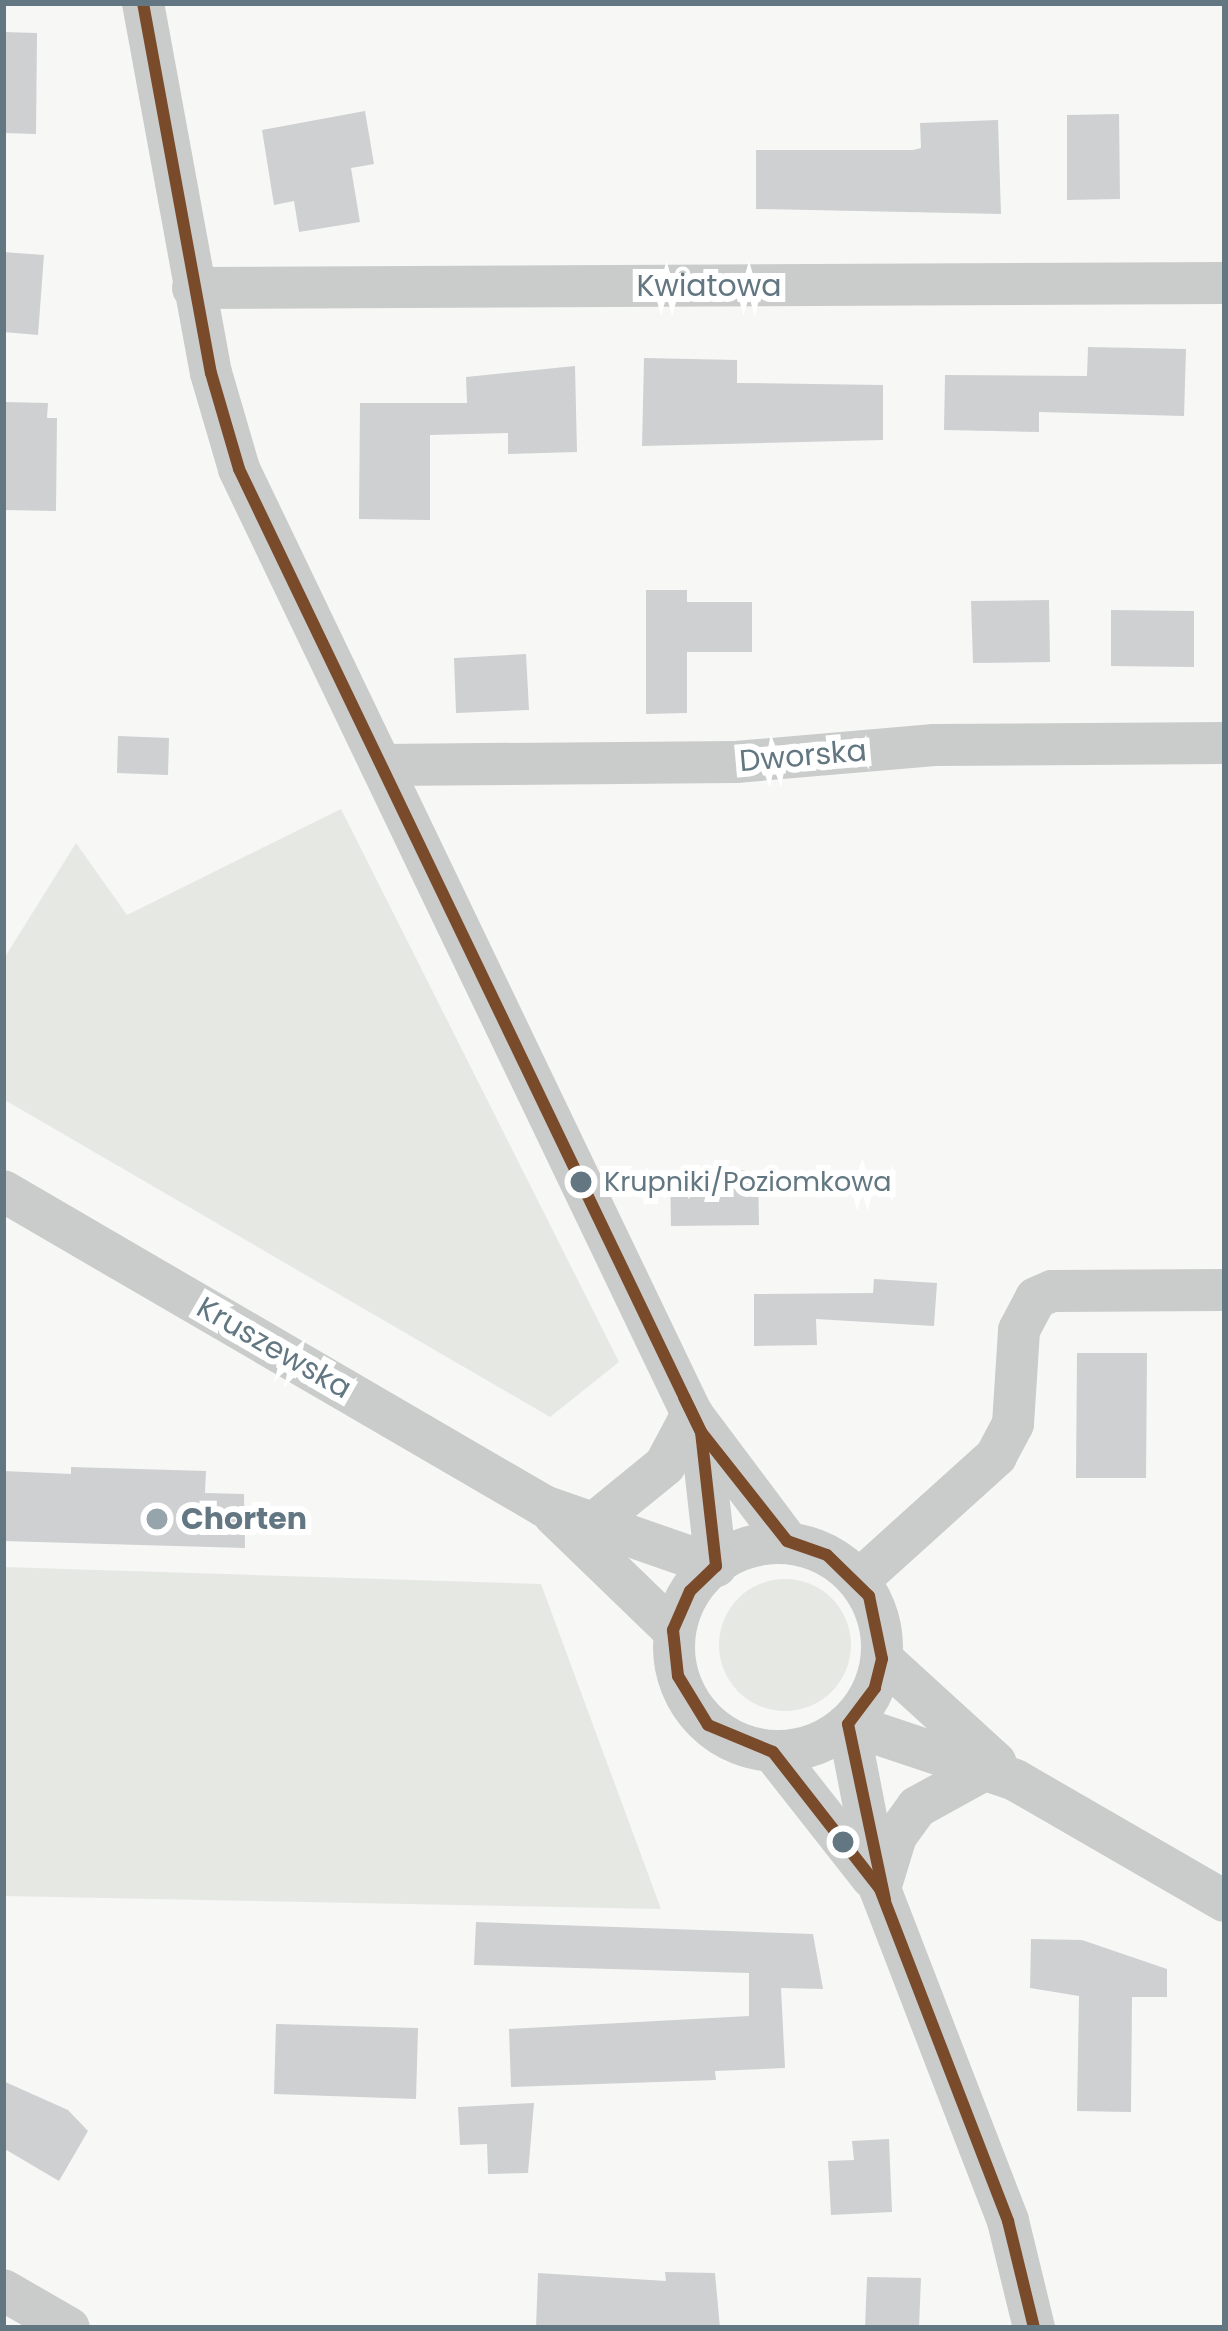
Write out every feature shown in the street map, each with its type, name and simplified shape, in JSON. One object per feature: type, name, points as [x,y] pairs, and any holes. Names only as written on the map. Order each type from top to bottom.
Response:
[{"type":"street","points":[[142,3],[194,288],[239,469],[697,1423],[787,1541]]},
{"type":"street","name":"Kwiatowa","points":[[194,288],[1225,284]]},
{"type":"street","name":"Dworska","points":[[381,765],[736,762],[934,745],[1225,743]]},
{"type":"street","name":"Kruszewska","points":[[3,1191],[544,1506],[716,1566]]},
{"type":"street","points":[[859,1580],[997,1456],[1013,1424],[1019,1330],[1036,1298],[1052,1291],[1225,1290]]},
{"type":"street","points":[[594,1523],[652,1479],[697,1423]]},
{"type":"street","points":[[697,1423],[716,1566]]},
{"type":"street","name":"Kruszewska","points":[[544,1506],[673,1630]]},
{"type":"street","points":[[787,1541],[827,1555],[859,1580],[881,1626],[882,1659],[875,1688],[848,1724],[813,1746],[773,1752],[732,1740],[689,1702],[673,1630],[690,1591],[716,1566],[740,1550],[787,1541]]},
{"type":"street","points":[[882,1659],[1001,1774]]},
{"type":"street","points":[[848,1724],[1001,1774],[1225,1901]]},
{"type":"street","points":[[848,1724],[880,1889],[1008,2221],[1034,2328]]},
{"type":"street","points":[[773,1752],[880,1889]]},
{"type":"street","points":[[880,1889],[896,1836],[917,1807],[1001,1774]]},
{"type":"street","points":[[3,2290],[69,2328]]},
{"type":"shaded area","points":[[341,809],[619,1362],[550,1417],[3,1099],[3,960],[76,843],[127,915]]},
{"type":"shaded area","points":[[3,1567],[541,1584],[661,1909],[3,1896]]},
{"type":"shaded area","points":[[785,1579],[810,1584],[832,1598],[846,1620],[851,1645],[846,1670],[832,1692],[810,1706],[785,1711],[760,1706],[738,1692],[724,1670],[719,1645],[724,1620],[738,1598],[760,1584]]},
{"type":"building","points":[[3,32],[37,33],[36,134],[3,133]]},
{"type":"building","points":[[365,111],[374,164],[351,168],[360,222],[299,232],[294,201],[274,205],[262,130]]},
{"type":"building","points":[[1119,114],[1120,199],[1067,200],[1067,115]]},
{"type":"building","points":[[998,120],[1001,214],[756,209],[756,150],[913,150],[921,148],[920,123]]},
{"type":"building","points":[[3,252],[44,255],[38,335],[3,332]]},
{"type":"building","points":[[1088,347],[1186,349],[1184,416],[1039,412],[1039,432],[944,430],[945,375],[1087,376]]},
{"type":"building","points":[[644,358],[737,360],[737,383],[883,385],[883,440],[642,446]]},
{"type":"building","points":[[575,366],[577,452],[508,454],[508,433],[430,435],[430,520],[359,519],[360,403],[467,403],[466,377]]},
{"type":"building","points":[[3,402],[48,403],[47,418],[57,418],[56,511],[3,510]]},
{"type":"building","points":[[646,590],[687,590],[687,602],[752,602],[752,652],[687,652],[687,713],[646,714]]},
{"type":"building","points":[[1049,600],[1050,662],[973,663],[971,601]]},
{"type":"building","points":[[1111,610],[1194,611],[1194,667],[1111,666]]},
{"type":"building","points":[[526,654],[529,710],[456,713],[454,658]]},
{"type":"building","points":[[118,736],[169,738],[168,775],[117,773]]},
{"type":"building","points":[[758,1170],[759,1225],[671,1226],[670,1171]]},
{"type":"building","points":[[874,1279],[937,1283],[934,1326],[816,1319],[817,1345],[754,1346],[754,1294],[873,1293]]},
{"type":"building","points":[[1077,1353],[1147,1353],[1146,1478],[1076,1478]]},
{"type":"building","name":"Chorten","points":[[71,1467],[206,1471],[205,1493],[244,1494],[245,1548],[3,1541],[3,1471],[71,1474]]},
{"type":"building","points":[[476,1922],[813,1934],[823,1989],[781,1988],[785,2068],[715,2071],[716,2080],[511,2087],[509,2029],[749,2016],[749,1973],[474,1965]]},
{"type":"building","points":[[1031,1939],[1082,1940],[1167,1969],[1167,1997],[1132,1997],[1131,2112],[1077,2111],[1079,1996],[1030,1988]]},
{"type":"building","points":[[276,2024],[418,2028],[416,2099],[274,2094]]},
{"type":"building","points":[[3,2081],[68,2110],[88,2131],[59,2181],[3,2148]]},
{"type":"building","points":[[534,2103],[528,2173],[488,2174],[487,2144],[460,2145],[458,2107]]},
{"type":"building","points":[[889,2139],[892,2212],[831,2215],[828,2161],[854,2160],[852,2141]]},
{"type":"building","points":[[665,2272],[715,2273],[720,2328],[536,2328],[538,2273],[666,2281]]},
{"type":"building","points":[[867,2277],[921,2278],[919,2328],[865,2328]]},
{"type":"transit line","points":[[143,3],[211,373],[239,469],[701,1432],[716,1566],[690,1591],[673,1630],[678,1676],[708,1725],[773,1752],[880,1889],[1008,2221],[1034,2328]]},
{"type":"transit line","points":[[684,1397],[701,1432],[787,1541],[827,1555],[869,1596],[882,1659],[875,1688],[848,1724],[885,1900]]},
{"type":"place","name":"Krupniki/Poziomkowa","points":[[581,1182]]},
{"type":"place","name":"Chorten","points":[[157,1519]]}]
